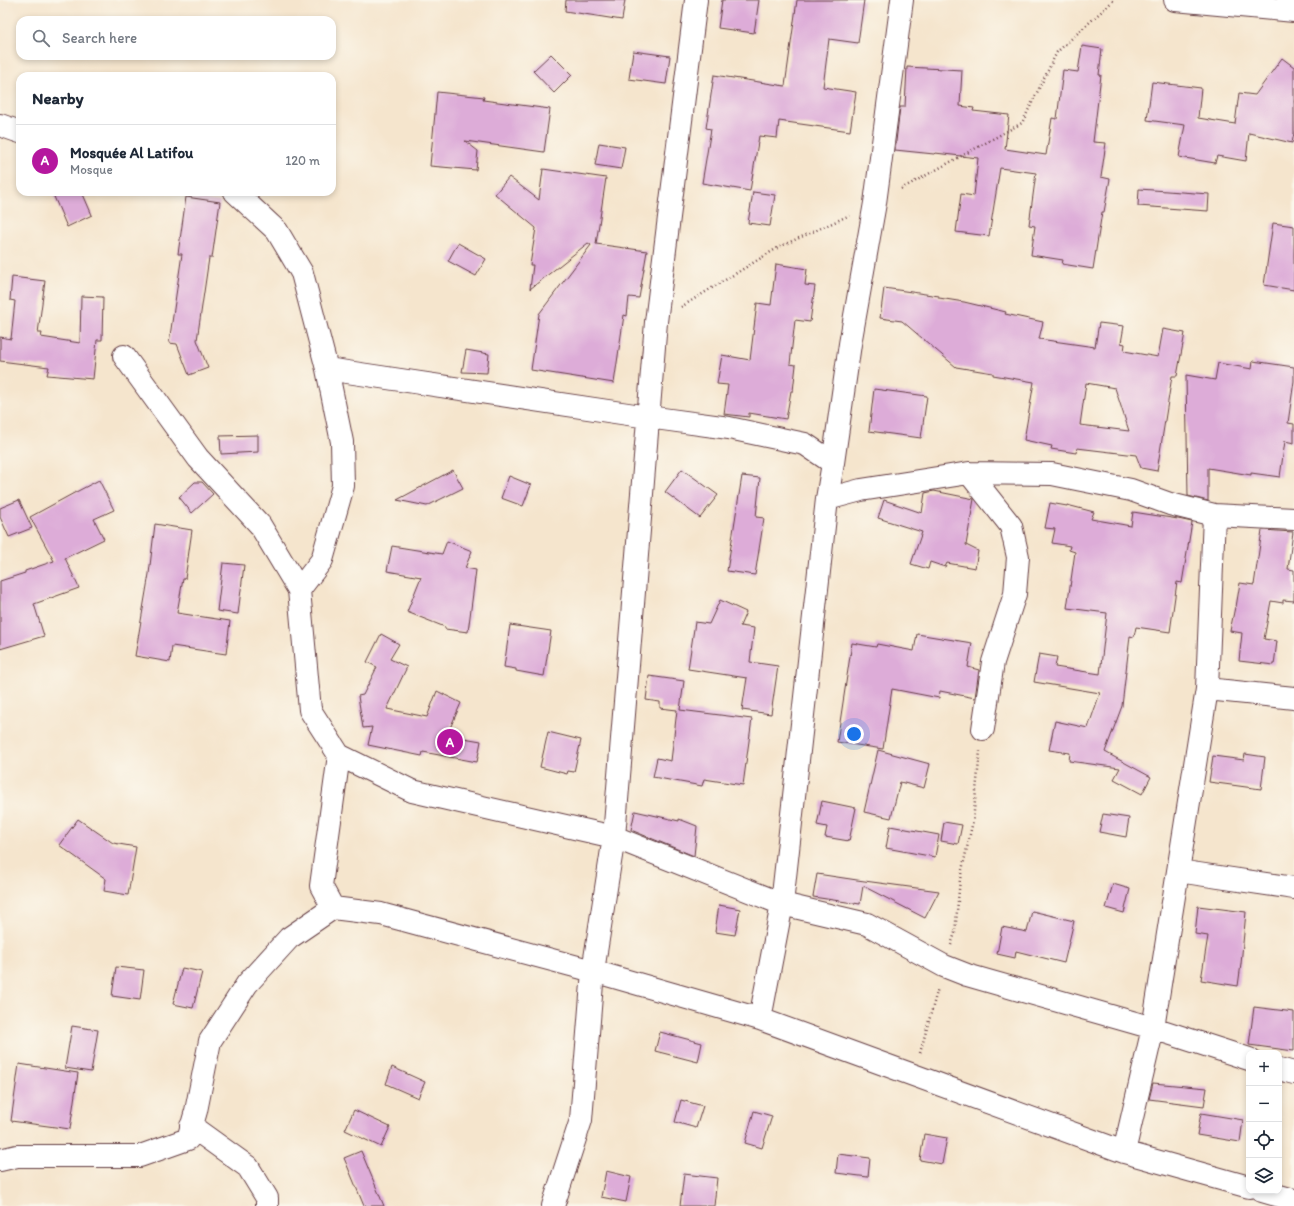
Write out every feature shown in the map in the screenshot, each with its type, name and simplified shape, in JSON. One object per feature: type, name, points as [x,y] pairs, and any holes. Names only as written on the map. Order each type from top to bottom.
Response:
[{"type":"street","points":[[553,1206],[581,1120],[593,971],[614,837],[656,322],[696,0]]},
{"type":"street","points":[[760,1019],[782,904],[827,499],[850,344],[876,203],[902,0]]},
{"type":"street","points":[[1175,0],[1294,11]]},
{"type":"street","points":[[0,125],[16,131]]},
{"type":"street","points":[[239,196],[277,231],[302,273],[327,369],[342,442],[343,486],[322,560],[299,590]]},
{"type":"street","points":[[124,356],[198,458],[260,525],[299,590],[310,710],[339,755],[412,791],[614,837],[782,904],[867,924],[944,966],[967,975],[1153,1028],[1246,1058]]},
{"type":"street","points":[[327,369],[729,428],[805,444],[833,463]]},
{"type":"street","points":[[827,499],[861,490],[969,473],[1052,474],[1131,490],[1170,504],[1214,515],[1294,519]]},
{"type":"street","points":[[969,473],[1011,526],[1018,557],[1015,594],[993,662],[983,729]]},
{"type":"street","points":[[1124,1152],[1153,1028],[1207,689],[1214,515]]},
{"type":"street","points":[[1207,689],[1294,698]]},
{"type":"street","points":[[333,908],[321,886],[339,755]]},
{"type":"street","points":[[1178,871],[1294,888]]},
{"type":"street","points":[[0,1160],[18,1156],[140,1156],[188,1139],[196,1111],[210,1041],[247,984],[289,938],[333,908],[381,914],[593,971],[760,1019],[1124,1152],[1246,1187]]},
{"type":"street","points":[[1282,1070],[1294,1073]]},
{"type":"street","points":[[191,1126],[248,1167],[267,1198],[267,1206]]},
{"type":"street","points":[[1273,1194],[1294,1200]]},
{"type":"path","points":[[914,1076],[944,966],[955,933],[960,879],[973,820],[983,729]]},
{"type":"building","points":[[566,0],[625,0],[622,20],[565,11]]},
{"type":"building","points":[[722,0],[759,0],[754,33],[718,28]]},
{"type":"building","points":[[797,0],[864,0],[858,43],[829,39],[823,87],[856,92],[850,131],[779,121],[777,138],[759,136],[750,191],[702,183],[711,129],[706,128],[714,75],[785,86]]},
{"type":"building","points":[[1082,46],[1102,49],[1099,75],[1101,75],[1093,142],[1106,143],[1101,177],[1110,179],[1104,212],[1102,212],[1093,269],[1062,264],[1063,260],[1031,255],[1035,226],[1029,225],[1036,173],[1000,168],[989,236],[956,232],[961,194],[974,196],[978,158],[895,150],[900,107],[905,107],[907,67],[962,70],[960,106],[974,108],[973,111],[1009,115],[1005,149],[1046,155],[1052,118],[1057,119],[1063,70],[1078,72]]},
{"type":"building","points":[[633,51],[670,56],[666,84],[629,79]]},
{"type":"building","points":[[551,54],[572,75],[554,93],[533,71]]},
{"type":"building","points":[[1282,58],[1294,67],[1294,133],[1292,143],[1249,133],[1246,161],[1217,156],[1215,163],[1179,157],[1185,125],[1147,120],[1152,82],[1201,88],[1198,118],[1235,124],[1239,93],[1255,95]]},
{"type":"building","points":[[437,92],[484,97],[483,100],[550,109],[544,152],[465,141],[478,151],[476,170],[430,166]]},
{"type":"building","points":[[599,143],[625,147],[621,169],[595,165]]},
{"type":"building","points":[[543,169],[606,178],[596,244],[647,251],[639,298],[629,297],[627,316],[624,315],[614,383],[531,370],[539,314],[591,245],[588,243],[530,289],[533,265],[530,265],[536,228],[495,194],[509,177],[539,200]]},
{"type":"building","points":[[1139,189],[1209,194],[1208,211],[1138,206]]},
{"type":"building","points":[[753,192],[775,195],[770,226],[748,223]]},
{"type":"building","points":[[54,196],[84,196],[92,215],[67,227]]},
{"type":"building","points":[[186,197],[220,202],[212,258],[209,258],[197,340],[208,368],[189,375],[177,344],[169,343],[182,254],[178,254]]},
{"type":"building","points":[[1273,223],[1294,226],[1294,290],[1264,285]]},
{"type":"building","points":[[458,243],[486,259],[476,276],[448,261]]},
{"type":"building","points":[[776,264],[807,269],[805,285],[815,286],[810,322],[795,320],[790,364],[796,365],[793,391],[791,391],[786,419],[749,413],[749,417],[724,414],[728,385],[717,384],[722,355],[750,360],[757,303],[771,305]]},
{"type":"building","points":[[12,277],[45,281],[38,333],[42,333],[41,337],[80,343],[81,296],[103,297],[102,340],[97,340],[93,379],[47,375],[49,367],[0,361],[0,337],[11,339],[15,301],[10,300]]},
{"type":"building","points":[[884,288],[939,296],[939,298],[964,302],[1006,312],[1005,314],[1043,322],[1039,339],[1095,347],[1099,323],[1124,326],[1121,343],[1125,344],[1124,351],[1158,357],[1163,329],[1185,333],[1177,376],[1172,376],[1157,471],[1141,468],[1136,455],[1077,448],[1076,453],[1051,449],[1052,446],[1024,440],[1034,382],[956,367],[902,321],[880,318]],"holes":[[[1086,383],[1115,388],[1129,431],[1080,425]]]},
{"type":"building","points":[[466,350],[489,354],[487,373],[462,372]]},
{"type":"building","points":[[1253,361],[1294,367],[1294,381],[1288,423],[1294,424],[1294,443],[1285,441],[1280,477],[1251,473],[1251,475],[1208,468],[1208,501],[1188,496],[1186,375],[1215,380],[1218,363],[1252,369]]},
{"type":"building","points":[[874,389],[927,396],[921,438],[869,431]]},
{"type":"building","points":[[258,435],[258,452],[221,454],[220,436]]},
{"type":"building","points":[[682,469],[718,495],[700,518],[665,492]]},
{"type":"building","points":[[453,470],[463,488],[427,506],[397,500]]},
{"type":"building","points":[[509,476],[531,485],[523,506],[501,498]]},
{"type":"building","points":[[742,476],[760,478],[756,517],[764,518],[755,575],[727,571]]},
{"type":"building","points":[[99,480],[114,510],[94,519],[104,539],[65,558],[79,588],[34,604],[44,636],[0,649],[0,581],[54,561],[30,517]]},
{"type":"building","points":[[195,482],[202,482],[213,494],[192,513],[179,497]]},
{"type":"building","points":[[934,491],[974,499],[966,545],[978,551],[975,568],[947,563],[945,567],[930,562],[928,569],[911,564],[922,532],[878,518],[884,500],[922,513],[925,493]]},
{"type":"building","points":[[19,500],[32,528],[9,537],[0,517],[0,508]]},
{"type":"building","points":[[1050,503],[1067,505],[1094,512],[1091,519],[1131,526],[1133,512],[1192,522],[1182,583],[1177,582],[1170,632],[1136,627],[1134,637],[1130,636],[1122,706],[1105,752],[1151,777],[1142,794],[1114,779],[1120,768],[1069,761],[1070,753],[1049,750],[1055,721],[1088,728],[1100,693],[1034,682],[1039,654],[1057,657],[1055,667],[1100,674],[1107,613],[1067,608],[1075,552],[1069,550],[1070,546],[1052,543],[1055,529],[1045,528]]},
{"type":"building","points":[[155,524],[192,530],[185,579],[183,579],[177,613],[230,621],[226,654],[172,646],[170,662],[135,656],[149,574]]},
{"type":"building","points":[[1262,530],[1293,532],[1288,569],[1294,570],[1294,601],[1283,600],[1283,603],[1271,601],[1264,639],[1277,641],[1274,665],[1239,661],[1242,633],[1230,631],[1240,583],[1254,585]]},
{"type":"building","points":[[447,541],[472,551],[465,568],[476,570],[468,632],[445,629],[445,627],[407,612],[421,577],[387,571],[392,546],[442,554]]},
{"type":"building","points":[[223,563],[244,565],[238,614],[217,611]]},
{"type":"building","points":[[720,600],[746,612],[740,626],[754,628],[750,662],[778,666],[771,714],[742,710],[747,678],[688,669],[695,622],[709,624]]},
{"type":"building","points":[[510,625],[551,631],[544,676],[516,671],[516,669],[504,667]]},
{"type":"building","points":[[381,634],[399,644],[390,659],[407,667],[387,709],[427,717],[437,691],[461,703],[447,735],[481,741],[477,762],[423,752],[422,756],[368,745],[372,727],[363,728],[358,696],[363,695],[377,667],[367,662]]},
{"type":"building","points":[[917,634],[972,643],[968,667],[979,670],[975,698],[940,691],[939,698],[892,689],[883,749],[837,742],[852,643],[876,647],[877,644],[914,651]]},
{"type":"building","points":[[649,676],[684,681],[680,710],[752,719],[743,785],[704,779],[702,786],[653,777],[657,758],[671,761],[677,710],[660,708],[660,702],[646,700]]},
{"type":"building","points":[[548,732],[581,740],[574,772],[568,771],[567,774],[540,767]]},
{"type":"building","points":[[878,750],[930,764],[924,788],[900,782],[891,818],[864,812]]},
{"type":"building","points":[[1245,754],[1265,757],[1261,789],[1209,782],[1213,756],[1244,760]]},
{"type":"building","points":[[822,801],[856,808],[849,841],[825,837],[827,827],[817,825]]},
{"type":"building","points":[[635,811],[679,821],[679,819],[697,826],[694,856],[631,830]]},
{"type":"building","points":[[1103,814],[1129,818],[1126,837],[1099,832]]},
{"type":"building","points":[[78,819],[113,843],[136,847],[128,895],[104,891],[106,879],[59,845]]},
{"type":"building","points":[[944,822],[962,825],[958,844],[941,841]]},
{"type":"building","points":[[890,826],[939,835],[935,857],[886,848]]},
{"type":"building","points":[[817,874],[939,891],[925,918],[863,886],[860,904],[813,897]]},
{"type":"building","points":[[1113,884],[1130,889],[1124,913],[1106,908]]},
{"type":"building","points":[[719,905],[740,909],[735,935],[715,932]]},
{"type":"building","points":[[1198,906],[1246,912],[1238,986],[1201,980],[1208,936],[1195,934]]},
{"type":"building","points":[[1032,911],[1074,921],[1064,963],[1016,951],[1015,958],[997,954],[1002,927],[1027,932]]},
{"type":"building","points":[[116,967],[144,970],[140,1000],[112,996]]},
{"type":"building","points":[[182,968],[202,972],[193,1008],[173,1004]]},
{"type":"building","points":[[1254,1007],[1294,1012],[1294,1051],[1249,1045]]},
{"type":"building","points":[[72,1026],[98,1030],[91,1072],[65,1068]]},
{"type":"building","points":[[660,1032],[702,1043],[698,1062],[655,1051]]},
{"type":"building","points":[[19,1064],[78,1073],[70,1129],[11,1121]]},
{"type":"building","points":[[392,1067],[425,1082],[418,1098],[386,1084]]},
{"type":"building","points":[[1153,1083],[1207,1088],[1204,1106],[1149,1099]]},
{"type":"building","points":[[681,1100],[703,1106],[696,1128],[675,1122]]},
{"type":"building","points":[[354,1110],[390,1127],[381,1147],[345,1130]]},
{"type":"building","points":[[754,1111],[772,1116],[762,1148],[745,1143]]},
{"type":"building","points":[[1201,1113],[1243,1120],[1240,1142],[1197,1135]]},
{"type":"building","points":[[924,1134],[947,1138],[942,1164],[920,1160]]},
{"type":"building","points":[[361,1151],[384,1206],[364,1206],[344,1158]]},
{"type":"building","points":[[838,1154],[870,1158],[868,1177],[836,1173]]},
{"type":"building","points":[[606,1171],[631,1177],[626,1202],[601,1197]]},
{"type":"building","points":[[684,1174],[717,1178],[714,1206],[680,1206]]},
{"type":"place","name":"Mosquée Al Latifou","points":[[450,742]]}]
